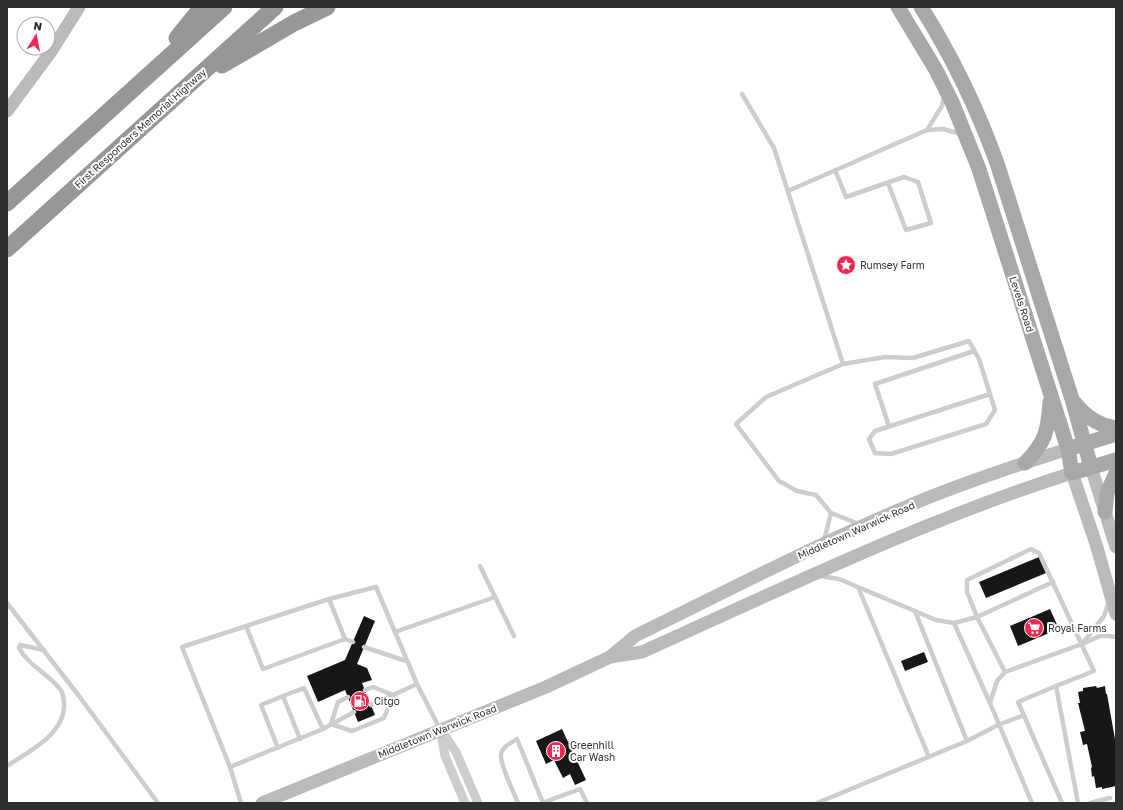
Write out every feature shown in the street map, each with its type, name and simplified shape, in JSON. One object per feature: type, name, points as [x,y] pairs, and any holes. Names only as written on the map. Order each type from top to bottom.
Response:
[{"type":"highway","points":[[145,78],[202,7]]},
{"type":"highway","points":[[7,202],[224,7]]},
{"type":"highway","name":"First Responders Memorial Highway","points":[[7,249],[274,7]]},
{"type":"highway","points":[[184,88],[263,40],[327,7]]},
{"type":"main road","name":"Levels Road","points":[[898,7],[926,52],[946,89],[966,136],[987,195],[1068,449],[1072,473]]},
{"type":"main road","name":"Levels Road","points":[[921,7],[953,61],[984,129],[999,169],[1072,399],[1091,467]]},
{"type":"main road","points":[[1025,463],[1035,453],[1044,438],[1049,417],[1050,395]]},
{"type":"main road","points":[[1072,399],[1081,411],[1094,421],[1116,428]]},
{"type":"main road","name":"Middletown Warwick Road","points":[[1068,449],[1116,434]]},
{"type":"main road","name":"Middletown Warwick Road","points":[[1072,473],[1116,460]]},
{"type":"main road","points":[[1105,512],[1107,493],[1116,473]]},
{"type":"street","points":[[7,111],[50,53],[79,7]]},
{"type":"street","name":"Middletown Warwick Road","points":[[262,803],[546,687],[610,657],[635,636],[823,544],[908,506],[1025,463],[1068,449]]},
{"type":"street","name":"Levels Road","points":[[1091,467],[1116,547]]},
{"type":"street","name":"Middletown Warwick Road","points":[[610,657],[642,652],[924,526],[1072,473]]},
{"type":"street","name":"Levels Road","points":[[1072,473],[1096,544],[1116,614]]},
{"type":"street","points":[[441,730],[445,756],[465,803]]},
{"type":"street","points":[[441,730],[456,752],[478,803]]},
{"type":"lane","points":[[927,130],[942,106],[946,89]]},
{"type":"lane","points":[[742,94],[774,148],[843,364]]},
{"type":"lane","points":[[788,191],[927,130],[943,129],[966,136]]},
{"type":"lane","points":[[835,170],[846,197],[904,177],[918,182],[931,223],[906,230],[888,183]]},
{"type":"lane","points":[[864,526],[831,513],[816,495],[797,490],[779,481],[736,424],[766,397],[843,364],[885,357],[913,358],[969,341],[979,359],[990,394],[995,410],[986,424],[891,454],[875,452],[869,439],[875,431],[888,426],[990,394]]},
{"type":"lane","points":[[888,426],[875,384],[974,351]]},
{"type":"lane","points":[[823,544],[831,513]]},
{"type":"lane","points":[[1005,672],[977,617],[967,592],[967,580],[1031,549],[1039,553],[1094,671],[1018,702],[1062,803]]},
{"type":"lane","points":[[480,566],[514,636]]},
{"type":"lane","points":[[810,576],[830,577],[936,620],[954,624],[977,617],[1053,582]]},
{"type":"lane","points":[[241,803],[230,767],[182,648],[329,599],[376,587],[406,660],[441,730]]},
{"type":"lane","points":[[858,588],[929,757]]},
{"type":"lane","points":[[1082,644],[1104,616],[1111,595]]},
{"type":"lane","points":[[395,632],[495,597]]},
{"type":"lane","points":[[329,599],[345,639]]},
{"type":"lane","points":[[7,603],[84,702],[158,803]]},
{"type":"lane","points":[[915,611],[967,741]]},
{"type":"lane","points":[[954,624],[990,703],[1032,803]]},
{"type":"lane","points":[[246,626],[263,669],[345,639],[353,642]]},
{"type":"lane","points":[[990,703],[997,681],[1005,672],[1103,635],[1116,637]]},
{"type":"lane","points":[[7,766],[51,736],[63,719],[64,698],[60,690],[35,667],[19,648],[20,645],[44,650]]},
{"type":"lane","points":[[364,646],[406,660]]},
{"type":"lane","points":[[371,706],[417,684]]},
{"type":"lane","points":[[1056,686],[1078,803]]},
{"type":"lane","points":[[365,690],[373,687],[393,695]]},
{"type":"lane","points":[[278,748],[261,705],[304,688],[323,729]]},
{"type":"lane","points":[[331,724],[352,731],[384,718],[393,695]]},
{"type":"lane","points":[[283,696],[300,739]]},
{"type":"lane","points":[[331,724],[338,702],[348,697]]},
{"type":"lane","points":[[230,767],[323,729],[354,712]]},
{"type":"lane","points":[[817,803],[828,801],[967,741],[998,725],[1024,715]]},
{"type":"lane","points":[[518,803],[503,767],[501,755],[506,745],[517,739],[542,803],[580,789],[587,803]]},
{"type":"lane","points":[[1090,803],[1110,798]]},
{"type":"building","points":[[1039,557],[1046,573],[986,598],[979,582]]},
{"type":"building","name":"Royal Farms","points":[[1050,609],[1059,629],[1018,646],[1010,626]]},
{"type":"building","points":[[364,616],[375,621],[357,664],[367,668],[372,680],[362,683],[375,715],[358,722],[345,690],[318,702],[307,676],[345,660]]},
{"type":"building","points":[[924,652],[928,662],[905,671],[901,661]]},
{"type":"building","points":[[1096,686],[1097,688],[1105,686],[1116,745],[1116,786],[1102,789],[1102,787],[1096,788],[1094,776],[1092,777],[1092,767],[1087,744],[1083,745],[1080,732],[1085,731],[1078,703],[1080,703],[1078,692],[1083,691],[1083,688]]},
{"type":"building","name":"Greenhill Car Wash","points":[[562,729],[586,780],[575,785],[570,774],[563,778],[554,760],[546,764],[536,741]]},
{"type":"place","name":"Rumsey Farm","points":[[846,265]]},
{"type":"place","name":"Royal Farms","points":[[1034,628]]},
{"type":"place","name":"Citgo","points":[[360,701]]},
{"type":"place","name":"Greenhill Car Wash","points":[[556,751]]}]
